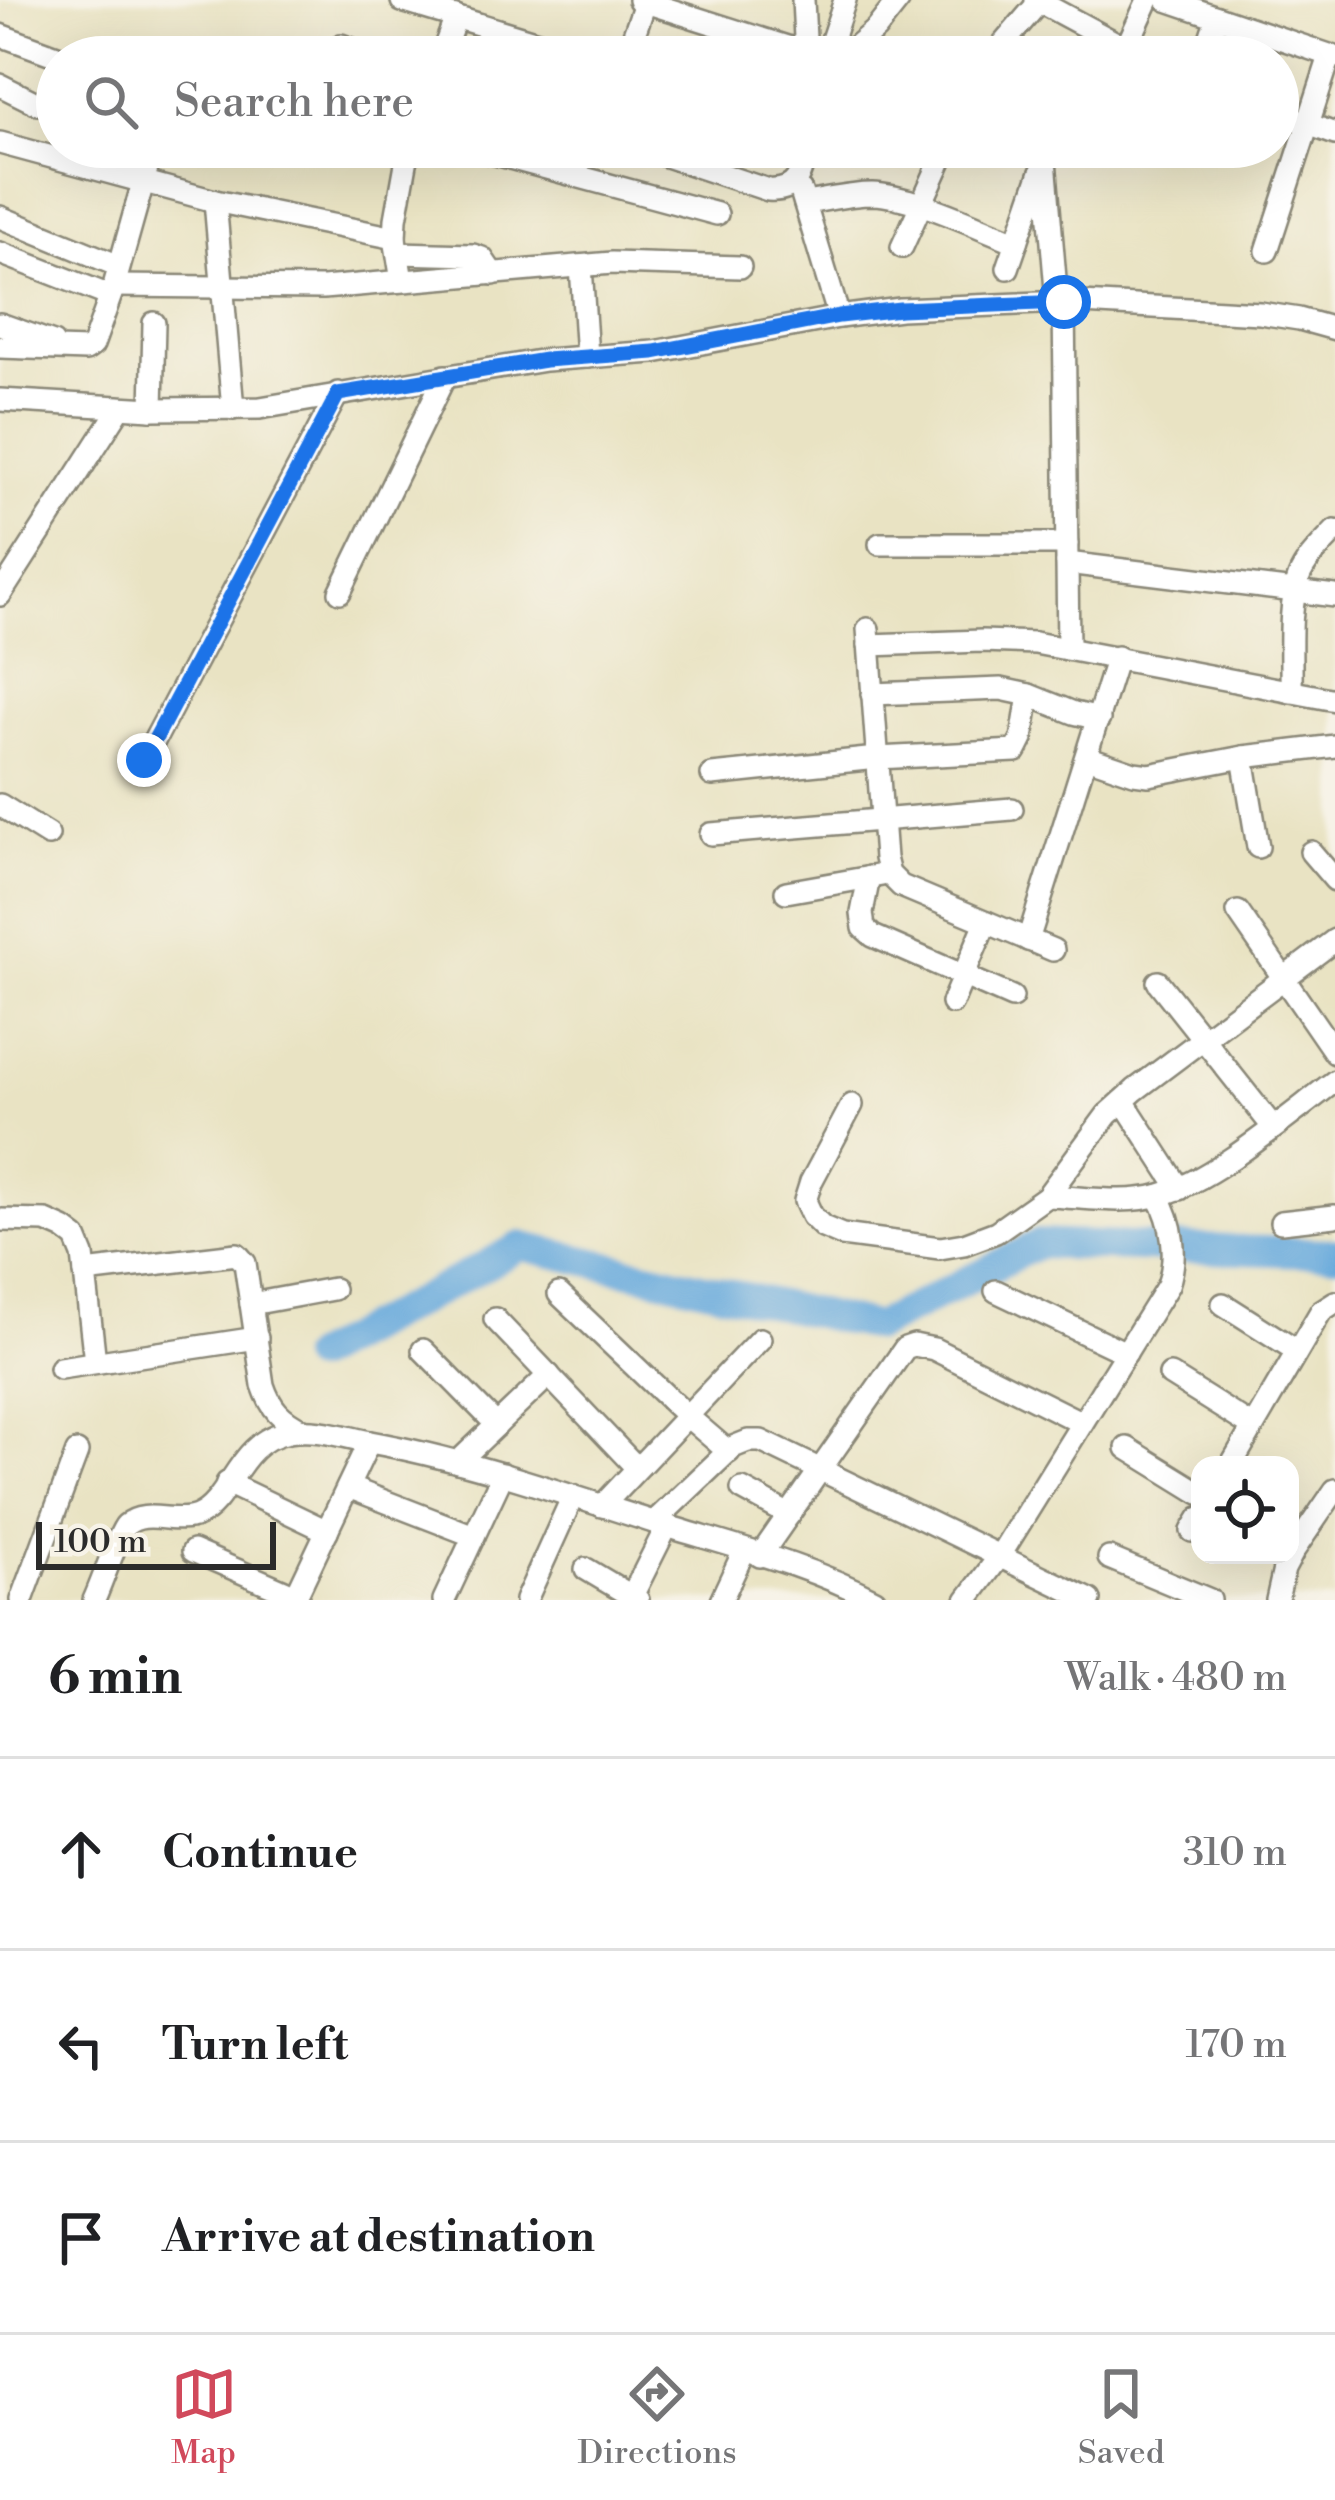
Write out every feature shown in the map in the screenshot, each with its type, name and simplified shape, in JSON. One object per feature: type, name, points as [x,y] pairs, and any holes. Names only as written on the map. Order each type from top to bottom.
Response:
[{"type":"street","points":[[803,0],[816,36]]},
{"type":"street","points":[[831,36],[845,0]]},
{"type":"street","points":[[867,36],[899,0]]},
{"type":"street","points":[[1136,36],[1148,0]]},
{"type":"street","points":[[1167,0],[1216,17],[1249,36]]},
{"type":"street","points":[[401,1],[520,36]]},
{"type":"street","points":[[632,36],[643,1],[760,36]]},
{"type":"street","points":[[1009,36],[1038,1],[1098,36]]},
{"type":"street","points":[[449,36],[456,16]]},
{"type":"street","points":[[1210,36],[1216,17]]},
{"type":"street","points":[[0,35],[36,48]]},
{"type":"street","points":[[1299,51],[1333,57],[1299,147]]},
{"type":"street","points":[[0,85],[36,103]]},
{"type":"street","points":[[1299,121],[1335,134]]},
{"type":"street","points":[[0,143],[36,153]]},
{"type":"street","points":[[93,168],[396,246],[473,255],[482,258],[493,274]]},
{"type":"street","points":[[0,347],[86,350],[93,345],[146,168]]},
{"type":"street","points":[[402,281],[395,219],[405,168]]},
{"type":"street","points":[[547,168],[717,214]]},
{"type":"street","points":[[701,168],[780,191],[798,181],[802,168]]},
{"type":"street","points":[[902,247],[937,168]]},
{"type":"street","points":[[1008,268],[1042,168]]},
{"type":"street","points":[[1048,168],[1060,302],[1068,649]]},
{"type":"street","points":[[1267,251],[1292,168]]},
{"type":"street","points":[[798,181],[839,316]]},
{"type":"street","points":[[805,203],[877,194],[921,204],[1017,242]]},
{"type":"street","points":[[215,201],[233,409]]},
{"type":"street","points":[[0,217],[114,282]]},
{"type":"street","points":[[0,253],[114,282],[223,288],[323,288],[612,263],[740,267]]},
{"type":"street","points":[[580,266],[587,357]]},
{"type":"street","points":[[0,400],[152,410],[260,408],[545,360],[654,352],[839,316],[900,309],[1060,302],[1260,314],[1335,329]]},
{"type":"street","points":[[152,410],[154,323]]},
{"type":"street","points":[[0,324],[71,350]]},
{"type":"street","points":[[340,592],[446,376]]},
{"type":"street","points":[[144,760],[338,394]]},
{"type":"street","points":[[0,595],[120,408]]},
{"type":"street","points":[[1291,692],[1295,592],[1307,562],[1335,531]]},
{"type":"street","points":[[880,544],[1067,553],[1335,596]]},
{"type":"street","points":[[1012,997],[864,928],[862,913],[879,876],[882,822],[868,637],[1035,643],[1335,700]]},
{"type":"street","points":[[1028,940],[1117,657]]},
{"type":"street","points":[[872,694],[1001,689],[1099,719]]},
{"type":"street","points":[[712,775],[877,758],[1016,751],[1029,695]]},
{"type":"street","points":[[1087,757],[1149,775],[1335,746]]},
{"type":"street","points":[[1243,757],[1258,848]]},
{"type":"street","points":[[0,805],[48,835]]},
{"type":"street","points":[[711,834],[1012,809]]},
{"type":"street","points":[[1311,852],[1335,880]]},
{"type":"street","points":[[786,892],[879,876],[1053,950]]},
{"type":"street","points":[[1238,911],[1335,1052]]},
{"type":"street","points":[[952,1003],[986,922]]},
{"type":"street","points":[[852,1105],[811,1183],[805,1201],[812,1216],[842,1235],[940,1248],[964,1244],[996,1232],[1047,1196],[1090,1136],[1123,1101],[1335,940]]},
{"type":"street","points":[[1158,982],[1273,1126]]},
{"type":"street","points":[[1047,1196],[1134,1199],[1169,1192],[1221,1165],[1335,1081]]},
{"type":"street","points":[[968,1600],[1168,1285],[1174,1264],[1169,1192],[1123,1101]]},
{"type":"street","points":[[1281,1222],[1335,1216]]},
{"type":"street","points":[[0,1220],[46,1221],[76,1238],[86,1272],[95,1362]]},
{"type":"street","points":[[86,1272],[237,1253],[245,1263],[263,1385],[269,1402],[294,1425],[503,1474],[752,1553],[860,1596]]},
{"type":"street","points":[[251,1304],[333,1289]]},
{"type":"street","points":[[996,1291],[1126,1354]]},
{"type":"street","points":[[559,1294],[729,1452]]},
{"type":"street","points":[[1236,1456],[1321,1311],[1335,1302]]},
{"type":"street","points":[[1222,1304],[1298,1351]]},
{"type":"street","points":[[495,1319],[637,1468]]},
{"type":"street","points":[[60,1368],[256,1338]]},
{"type":"street","points":[[602,1505],[760,1339]]},
{"type":"street","points":[[721,1600],[752,1553],[789,1515],[905,1348],[934,1349],[1082,1423]]},
{"type":"street","points":[[423,1350],[497,1425]]},
{"type":"street","points":[[1170,1375],[1253,1427]]},
{"type":"street","points":[[458,1462],[549,1376]]},
{"type":"street","points":[[94,1600],[127,1524],[140,1517],[197,1516],[260,1444],[294,1425]]},
{"type":"street","points":[[586,1569],[633,1599],[661,1524],[729,1452],[748,1441],[761,1441],[1090,1600]]},
{"type":"street","points":[[193,1551],[295,1598],[369,1442]]},
{"type":"street","points":[[1126,1448],[1191,1488]]},
{"type":"street","points":[[22,1600],[76,1452]]},
{"type":"street","points":[[444,1600],[503,1474]]},
{"type":"street","points":[[227,1484],[327,1531]]},
{"type":"street","points":[[347,1487],[474,1536]]},
{"type":"street","points":[[742,1489],[789,1515]]},
{"type":"street","points":[[1299,1525],[1335,1490]]},
{"type":"street","points":[[526,1600],[573,1496]]},
{"type":"street","points":[[1109,1558],[1210,1600]]},
{"type":"street","points":[[1277,1600],[1287,1564]]},
{"type":"waterway","points":[[313,1358],[521,1246],[876,1327],[1038,1244],[1335,1253]]},
{"type":"route","points":[[144,760],[338,394],[545,360],[654,352],[839,316],[1064,302]]}]
